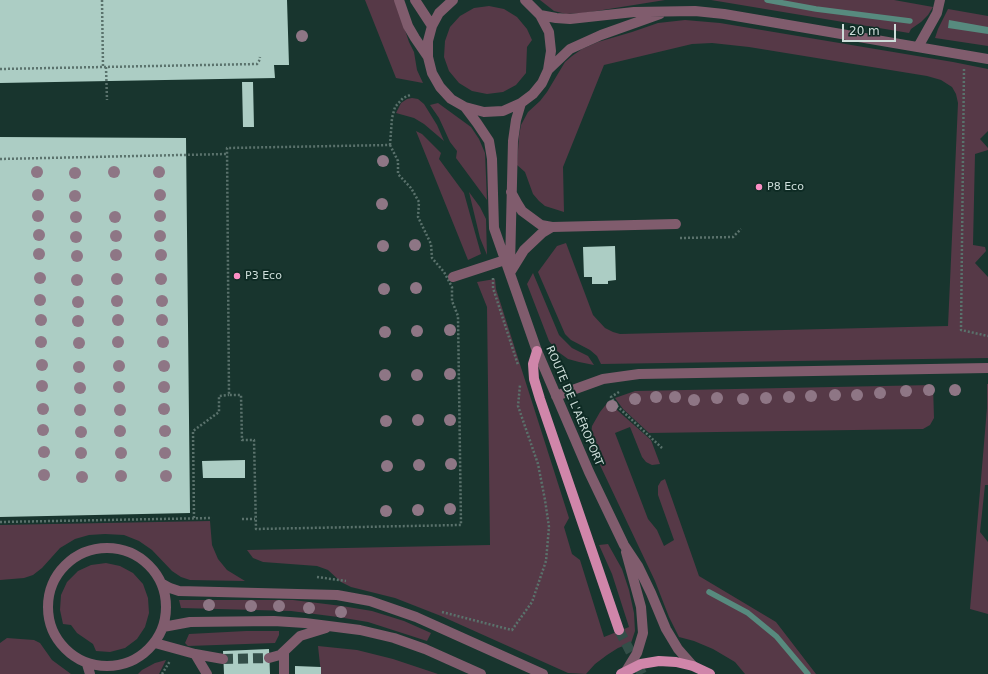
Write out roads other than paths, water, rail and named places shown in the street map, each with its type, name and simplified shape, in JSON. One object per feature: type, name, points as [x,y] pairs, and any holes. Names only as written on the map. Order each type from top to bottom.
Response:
[{"type":"main road","points":[[537,351],[534,364],[534,379],[619,630]]},
{"type":"main road","name":"ROUTE DE L'AÉROPORT","points":[[623,672],[641,664],[659,661],[676,662],[693,666],[710,674]]},
{"type":"street","points":[[399,0],[414,38],[428,57]]},
{"type":"street","points":[[415,0],[432,26]]},
{"type":"street","points":[[453,0],[439,13],[432,26],[428,41],[428,57],[432,73],[440,87],[451,99],[465,107],[484,112],[503,111],[522,104],[542,83],[548,70],[551,51],[548,32],[540,15],[526,0]]},
{"type":"street","points":[[918,47],[937,13],[940,0]]},
{"type":"street","points":[[548,70],[570,49],[600,35],[668,11]]},
{"type":"street","points":[[540,15],[570,19],[634,12],[695,11],[724,14],[988,59]]},
{"type":"street","name":"ROUTE DE L'AÉROPORT","points":[[510,273],[513,141],[516,120],[522,104]]},
{"type":"street","name":"ROUTE DE L'AÉROPORT","points":[[465,107],[489,141],[492,159],[494,228],[537,351],[624,545],[638,566],[666,629],[678,649],[693,666]]},
{"type":"street","points":[[511,192],[522,210],[532,219],[541,224],[552,227],[676,224]]},
{"type":"street","points":[[510,273],[524,250],[542,233],[552,227]]},
{"type":"street","points":[[453,277],[505,260]]},
{"type":"street","points":[[556,396],[603,379],[639,374],[988,368]]},
{"type":"street","name":"ROUTE DE L'AÉROPORT","points":[[623,672],[637,653],[643,633],[641,607],[624,545]]},
{"type":"street","points":[[99,548],[120,549],[139,557],[154,571],[161,583],[166,608],[164,626],[155,643],[141,656],[123,669],[87,664],[71,654],[58,641],[50,624],[47,603],[52,583],[63,566],[80,554],[99,548]]},
{"type":"street","points":[[161,583],[179,591],[337,595],[370,602],[416,616],[543,674]]},
{"type":"street","points":[[164,626],[190,622],[274,621],[360,630],[394,638],[425,649],[481,674]]},
{"type":"street","points":[[269,658],[280,655],[300,636],[333,626]]},
{"type":"street","points":[[155,643],[195,654],[223,659]]},
{"type":"street","points":[[284,652],[284,674]]},
{"type":"street","points":[[195,654],[207,674]]},
{"type":"street","points":[[87,664],[90,674]]},
{"type":"waterway","points":[[767,0],[816,9],[910,21]]},
{"type":"waterway","points":[[709,592],[748,613],[776,636],[808,674]]},
{"type":"tunnel","points":[[619,630],[642,674]]},
{"type":"tunnel","points":[[223,659],[269,658]]},
{"type":"place","name":"P8 Eco","points":[[759,187]]},
{"type":"place","name":"P3 Eco","points":[[237,276]]}]
